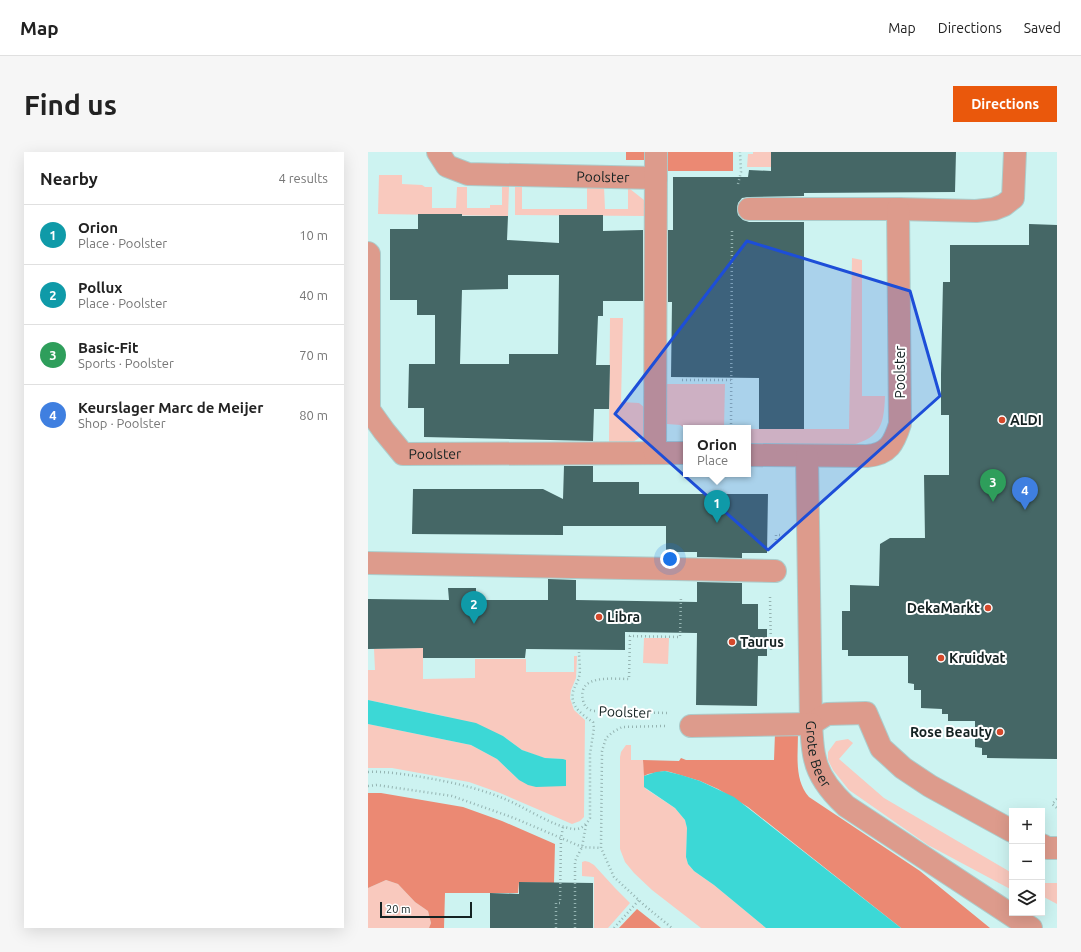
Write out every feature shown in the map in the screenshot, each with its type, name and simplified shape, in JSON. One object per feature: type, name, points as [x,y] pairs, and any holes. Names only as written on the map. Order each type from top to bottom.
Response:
[{"type":"street","name":"Poolster","points":[[438,152],[447,166],[468,174],[656,178]]},
{"type":"street","points":[[655,453],[656,152]]},
{"type":"street","points":[[749,209],[898,209],[976,211],[994,209],[1004,205],[1013,198],[1015,152]]},
{"type":"street","name":"Poolster","points":[[751,454],[807,456],[878,455],[888,449],[895,440],[900,424],[898,209]]},
{"type":"street","name":"Poolster","points":[[368,253],[369,410],[403,454],[683,453]]},
{"type":"street","points":[[691,726],[811,724],[807,456]]},
{"type":"street","points":[[368,563],[772,571]]},
{"type":"street","name":"Grote Beer","points":[[1009,829],[930,786],[903,768],[881,748],[866,713],[827,714],[811,724],[815,760],[824,782],[833,794],[846,806],[1031,928]]},
{"type":"street","points":[[1045,847],[1057,848]]},
{"type":"path","points":[[738,186],[741,172],[740,152]]},
{"type":"path","points":[[731,425],[732,224]]},
{"type":"path","points":[[656,380],[731,380]]},
{"type":"path","name":"Poolster","points":[[672,713],[593,711],[584,705],[582,692],[584,686],[594,680],[629,679],[630,636],[680,636],[682,569]]},
{"type":"path","points":[[771,650],[772,571]]},
{"type":"path","points":[[575,928],[575,861],[582,847],[586,825],[590,818],[590,754],[594,728],[593,722],[582,714],[576,707],[573,699],[573,692],[580,677],[579,652]]},
{"type":"path","points":[[672,928],[614,878],[601,848],[602,751],[606,738],[622,726],[691,726]]},
{"type":"path","points":[[368,772],[376,771],[409,775],[467,786],[505,799],[563,827],[576,830],[586,825]]},
{"type":"path","points":[[368,786],[377,785],[452,796],[514,818],[582,847],[601,848]]},
{"type":"path","points":[[1057,799],[1052,804],[1057,808]]},
{"type":"path","points":[[556,928],[556,902],[560,903],[561,838],[563,827]]},
{"type":"path","points":[[614,928],[639,900]]},
{"type":"highlighted area","points":[[747,241],[910,291],[940,396],[768,550],[615,414]]},
{"type":"shaded area","points":[[626,152],[647,152],[647,160],[626,160]]},
{"type":"shaded area","points":[[666,152],[733,152],[733,171],[666,171]]},
{"type":"shaded area","points":[[753,152],[771,152],[771,167],[747,167],[748,154],[753,154]]},
{"type":"shaded area","points":[[379,175],[402,175],[402,184],[432,187],[432,208],[456,208],[457,187],[467,187],[467,208],[490,208],[490,205],[502,205],[502,187],[509,187],[508,216],[378,214]]},
{"type":"shaded area","points":[[515,187],[522,187],[522,209],[587,209],[587,187],[604,187],[605,209],[628,209],[628,189],[630,189],[644,200],[645,216],[515,215]]},
{"type":"shaded area","points":[[852,258],[862,260],[862,396],[885,396],[884,414],[879,428],[869,438],[852,445],[751,445],[751,429],[849,429]]},
{"type":"shaded area","points":[[610,318],[623,318],[621,402],[639,403],[645,408],[645,434],[630,444],[609,443]]},
{"type":"shaded area","points":[[667,384],[725,384],[724,425],[683,425],[683,427],[680,425],[667,424]]},
{"type":"shaded area","points":[[644,638],[669,638],[668,664],[643,663]]},
{"type":"shaded area","points":[[423,648],[423,679],[475,678],[475,659],[526,659],[526,672],[574,672],[574,656],[577,656],[576,678],[571,690],[570,698],[574,710],[585,720],[584,817],[580,821],[572,824],[500,793],[469,782],[392,768],[368,768],[368,724],[471,745],[497,759],[519,780],[565,771],[566,768],[563,759],[545,758],[535,755],[522,750],[503,736],[444,716],[368,700],[368,670],[375,670],[374,649]]},
{"type":"shaded area","points":[[775,733],[798,733],[799,775],[804,790],[809,797],[920,871],[990,928],[901,928],[748,807],[718,789],[700,781],[665,771],[644,776],[643,760],[679,761],[681,758],[686,760],[774,760]]},
{"type":"shaded area","points":[[848,739],[853,743],[839,759],[884,798],[1009,871],[1009,888],[928,845],[849,790],[833,770],[828,760],[828,752],[836,741]]},
{"type":"shaded area","points":[[626,745],[631,745],[631,760],[643,760],[644,782],[646,789],[675,808],[685,820],[687,828],[686,857],[688,864],[694,871],[714,885],[766,928],[701,928],[652,890],[625,862],[620,849],[620,757],[621,752]]},
{"type":"shaded area","points":[[368,793],[381,793],[463,807],[502,821],[555,844],[554,883],[519,882],[518,893],[445,893],[444,928],[429,928],[431,923],[428,911],[415,902],[398,884],[386,880],[368,888]]},
{"type":"shaded area","points":[[585,861],[594,865],[630,903],[608,928],[594,928],[594,877],[582,876],[582,862]]},
{"type":"shaded area","points":[[386,880],[398,884],[415,902],[428,911],[431,923],[429,928],[368,928],[368,888]]},
{"type":"shaded area","points":[[1045,883],[1057,883],[1057,904],[1045,898]]},
{"type":"shaded area","points":[[637,909],[661,928],[619,928]]},
{"type":"water","points":[[368,700],[476,723],[503,736],[522,750],[545,758],[566,760],[566,786],[536,787],[528,785],[519,780],[497,759],[471,745],[368,724]]},
{"type":"water","points":[[665,771],[700,781],[734,797],[901,928],[766,928],[714,885],[694,871],[688,864],[686,857],[687,828],[685,820],[675,808],[644,787],[644,776]]},
{"type":"building","points":[[771,152],[956,152],[955,192],[804,193],[804,196],[742,198],[738,203],[738,215],[743,220],[749,222],[804,222],[804,429],[759,429],[759,378],[671,377],[672,302],[668,302],[668,230],[673,230],[673,177],[748,177],[749,170],[771,171]]},
{"type":"building","points":[[418,214],[462,214],[462,216],[508,216],[507,240],[559,243],[559,215],[603,215],[603,231],[643,230],[643,301],[603,301],[603,316],[598,316],[596,365],[610,365],[609,409],[594,409],[593,441],[424,437],[424,408],[408,408],[409,364],[435,364],[435,315],[417,315],[417,300],[390,300],[390,229],[418,229]],"holes":[[[508,275],[559,275],[558,354],[509,354],[509,364],[460,364],[462,290],[508,289]]]},
{"type":"building","points":[[1029,224],[1057,225],[1057,759],[987,758],[987,755],[982,755],[982,748],[975,747],[975,721],[948,721],[948,714],[942,714],[942,709],[921,708],[921,690],[914,690],[914,684],[908,683],[908,656],[848,656],[848,650],[842,650],[842,611],[850,611],[850,585],[879,586],[880,544],[890,538],[925,538],[924,475],[949,475],[949,415],[941,415],[941,374],[943,282],[950,282],[950,245],[1029,245]]},
{"type":"building","points":[[564,466],[593,466],[593,482],[639,482],[639,494],[768,494],[767,553],[742,553],[742,558],[697,557],[697,552],[666,552],[666,526],[563,526],[563,535],[412,534],[413,489],[543,489],[563,499]]},
{"type":"building","points":[[548,579],[576,580],[576,600],[697,602],[697,582],[742,583],[742,604],[758,604],[758,629],[767,629],[767,656],[758,656],[757,706],[696,705],[697,633],[625,632],[625,650],[526,649],[525,658],[423,658],[423,648],[368,649],[368,599],[449,600],[448,588],[476,588],[476,600],[548,600]]},
{"type":"building","points":[[519,882],[593,883],[593,928],[490,928],[490,893],[519,894]]},
{"type":"place","name":"ALDI","points":[[1002,420]]},
{"type":"place","name":"Basic-Fit","points":[[993,502]]},
{"type":"place","name":"Keurslager Marc de Meijer","points":[[1025,510]]},
{"type":"place","name":"Orion","points":[[717,523]]},
{"type":"place","name":"DekaMarkt","points":[[988,608]]},
{"type":"place","name":"Libra","points":[[599,617]]},
{"type":"place","name":"Pollux","points":[[474,624]]},
{"type":"place","name":"Taurus","points":[[732,642]]},
{"type":"place","name":"Kruidvat","points":[[941,658]]},
{"type":"place","name":"Rose Beauty","points":[[1000,732]]}]
